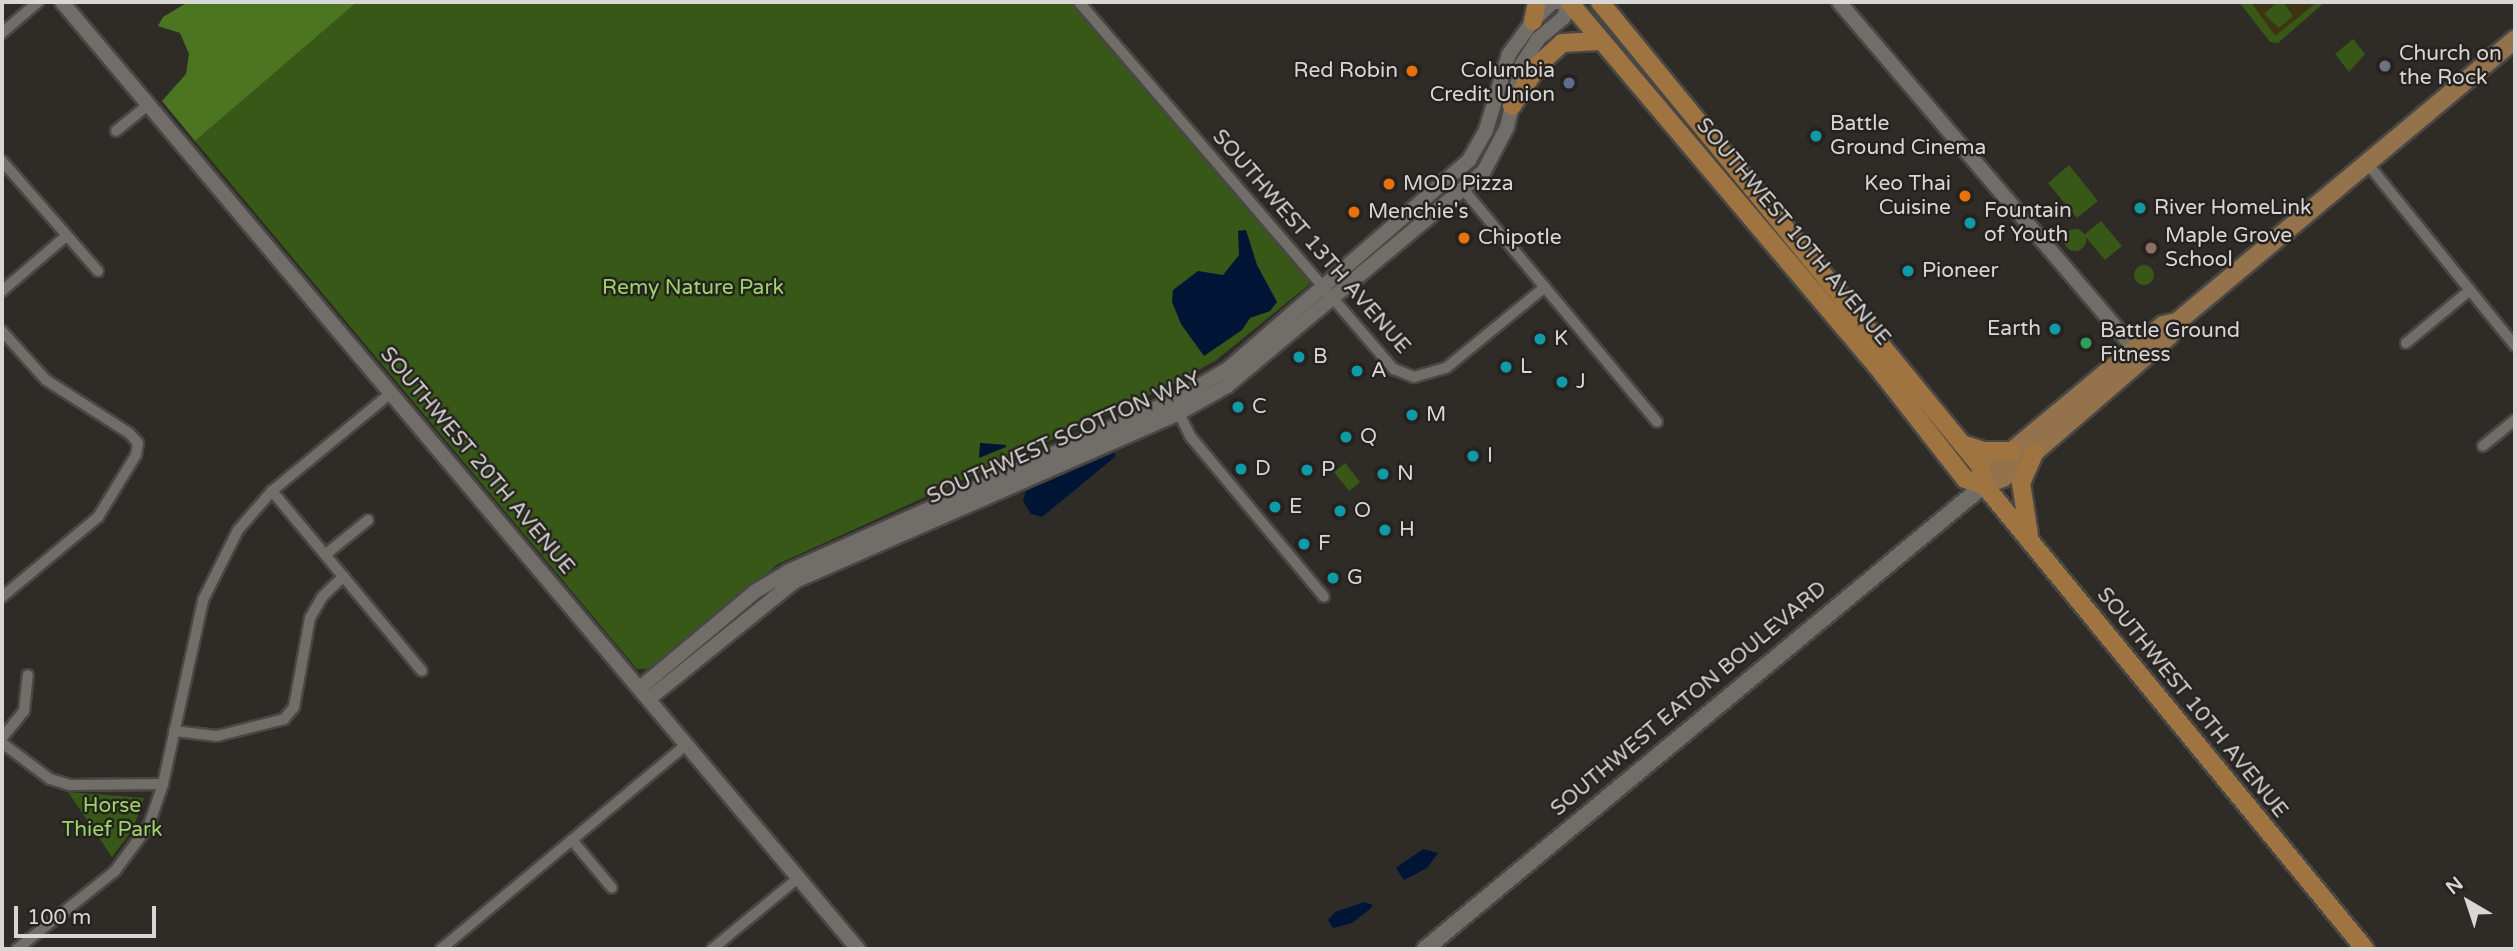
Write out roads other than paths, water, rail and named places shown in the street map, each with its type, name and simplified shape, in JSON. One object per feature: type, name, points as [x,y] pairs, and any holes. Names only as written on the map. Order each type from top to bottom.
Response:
[{"type":"highway","points":[[1533,21],[1537,2]]},
{"type":"highway","name":"SOUTHWEST 10TH AVENUE","points":[[1569,2],[1883,374],[1965,479],[1984,485]]},
{"type":"highway","name":"SOUTHWEST 10TH AVENUE","points":[[1600,2],[1980,466],[1984,485],[2365,949]]},
{"type":"highway","points":[[1512,106],[1539,64],[1557,47],[1573,40],[1601,41]]},
{"type":"highway","points":[[1962,444],[2013,451]]},
{"type":"highway","points":[[2031,542],[2021,483],[2035,452]]},
{"type":"main road","name":"SOUTHWEST EATON BOULEVARD","points":[[1425,949],[1984,485],[2003,478],[2035,452],[2169,336],[2177,322],[2515,39]]},
{"type":"main road","name":"SOUTHWEST EATON BOULEVARD","points":[[1984,485],[1994,466],[2163,325],[2177,322]]},
{"type":"main road","points":[[2106,390],[2116,373],[2133,359],[2130,353]]},
{"type":"street","points":[[2,33],[38,2]]},
{"type":"street","name":"SOUTHWEST 20TH AVENUE","points":[[61,2],[646,692],[858,949]]},
{"type":"street","name":"SOUTHWEST 13TH AVENUE","points":[[1079,2],[1394,369],[1429,376],[1446,368],[1545,287]]},
{"type":"street","name":"SOUTHWEST SCOTTON WAY","points":[[646,692],[786,586],[853,548],[1227,386],[1469,160],[1486,130],[1504,64],[1533,21],[1553,2],[1561,2]]},
{"type":"street","name":"SOUTHWEST SCOTTON WAY","points":[[1328,292],[1464,188],[1496,154],[1522,64],[1538,39],[1564,17],[1569,2]]},
{"type":"street","points":[[1839,2],[2130,353]]},
{"type":"street","points":[[116,131],[148,105]]},
{"type":"street","points":[[2,160],[65,237],[98,271]]},
{"type":"street","points":[[2367,163],[2515,346]]},
{"type":"street","points":[[1464,188],[1657,422]]},
{"type":"street","points":[[2,291],[65,237]]},
{"type":"street","points":[[2406,343],[2470,290]]},
{"type":"street","points":[[2,331],[46,380],[130,433],[138,443],[136,455],[98,517],[2,597]]},
{"type":"street","points":[[17,949],[125,860],[149,825],[163,784],[208,585],[238,530],[272,491],[391,393]]},
{"type":"street","points":[[1176,407],[1190,436],[1324,597]]},
{"type":"street","points":[[2483,446],[2515,420]]},
{"type":"street","points":[[272,491],[422,671]]},
{"type":"street","points":[[326,554],[368,520]]},
{"type":"street","points":[[174,731],[217,736],[278,722],[288,716],[293,707],[310,618],[322,597],[344,576]]},
{"type":"street","points":[[28,675],[24,711],[2,741],[50,779],[70,785],[163,784]]},
{"type":"street","points":[[441,949],[687,744]]},
{"type":"street","points":[[572,840],[612,888]]},
{"type":"street","points":[[712,949],[798,878]]},
{"type":"water","points":[[1246,230],[1257,265],[1277,302],[1270,311],[1250,318],[1242,330],[1204,356],[1181,324],[1172,302],[1173,290],[1198,271],[1223,275],[1239,255],[1238,231]]},
{"type":"water","points":[[980,443],[1006,445],[1006,447],[979,458]]},
{"type":"water","points":[[1114,453],[1116,456],[1042,517],[1031,514],[1023,501],[1026,491]]},
{"type":"water","points":[[1423,849],[1438,853],[1427,868],[1404,880],[1396,868]]},
{"type":"water","points":[[1364,902],[1373,905],[1352,923],[1333,928],[1328,920],[1335,912]]},
{"type":"place","name":"Church on the Rock","points":[[2385,66]]},
{"type":"place","name":"Red Robin","points":[[1412,71]]},
{"type":"place","name":"Columbia Credit Union","points":[[1569,83]]},
{"type":"place","name":"Battle Ground Cinema","points":[[1816,136]]},
{"type":"place","name":"MOD Pizza","points":[[1389,184]]},
{"type":"place","name":"Keo Thai Cuisine","points":[[1965,196]]},
{"type":"place","name":"River HomeLink","points":[[2140,208]]},
{"type":"place","name":"Menchie's","points":[[1354,212]]},
{"type":"place","name":"Fountain of Youth","points":[[1970,223]]},
{"type":"place","name":"Chipotle","points":[[1464,238]]},
{"type":"place","name":"Maple Grove School","points":[[2151,248]]},
{"type":"place","name":"Pioneer","points":[[1908,271]]},
{"type":"place","name":"Earth","points":[[2055,329]]},
{"type":"place","name":"K","points":[[1540,339]]},
{"type":"place","name":"Battle Ground Fitness","points":[[2086,343]]},
{"type":"place","name":"B","points":[[1299,357]]},
{"type":"place","name":"L","points":[[1506,367]]},
{"type":"place","name":"A","points":[[1357,371]]},
{"type":"place","name":"J","points":[[1562,382]]},
{"type":"place","name":"C","points":[[1238,407]]},
{"type":"place","name":"M","points":[[1412,415]]},
{"type":"place","name":"Q","points":[[1346,437]]},
{"type":"place","name":"I","points":[[1473,456]]},
{"type":"place","name":"D","points":[[1241,469]]},
{"type":"place","name":"P","points":[[1307,470]]},
{"type":"place","name":"N","points":[[1383,474]]},
{"type":"place","name":"E","points":[[1275,507]]},
{"type":"place","name":"O","points":[[1340,511]]},
{"type":"place","name":"H","points":[[1385,530]]},
{"type":"place","name":"F","points":[[1304,544]]},
{"type":"place","name":"G","points":[[1333,578]]},
{"type":"park label","name":"Remy Nature Park","points":[[693,288]]},
{"type":"park label","name":"Horse Thief Park","points":[[112,818]]}]
